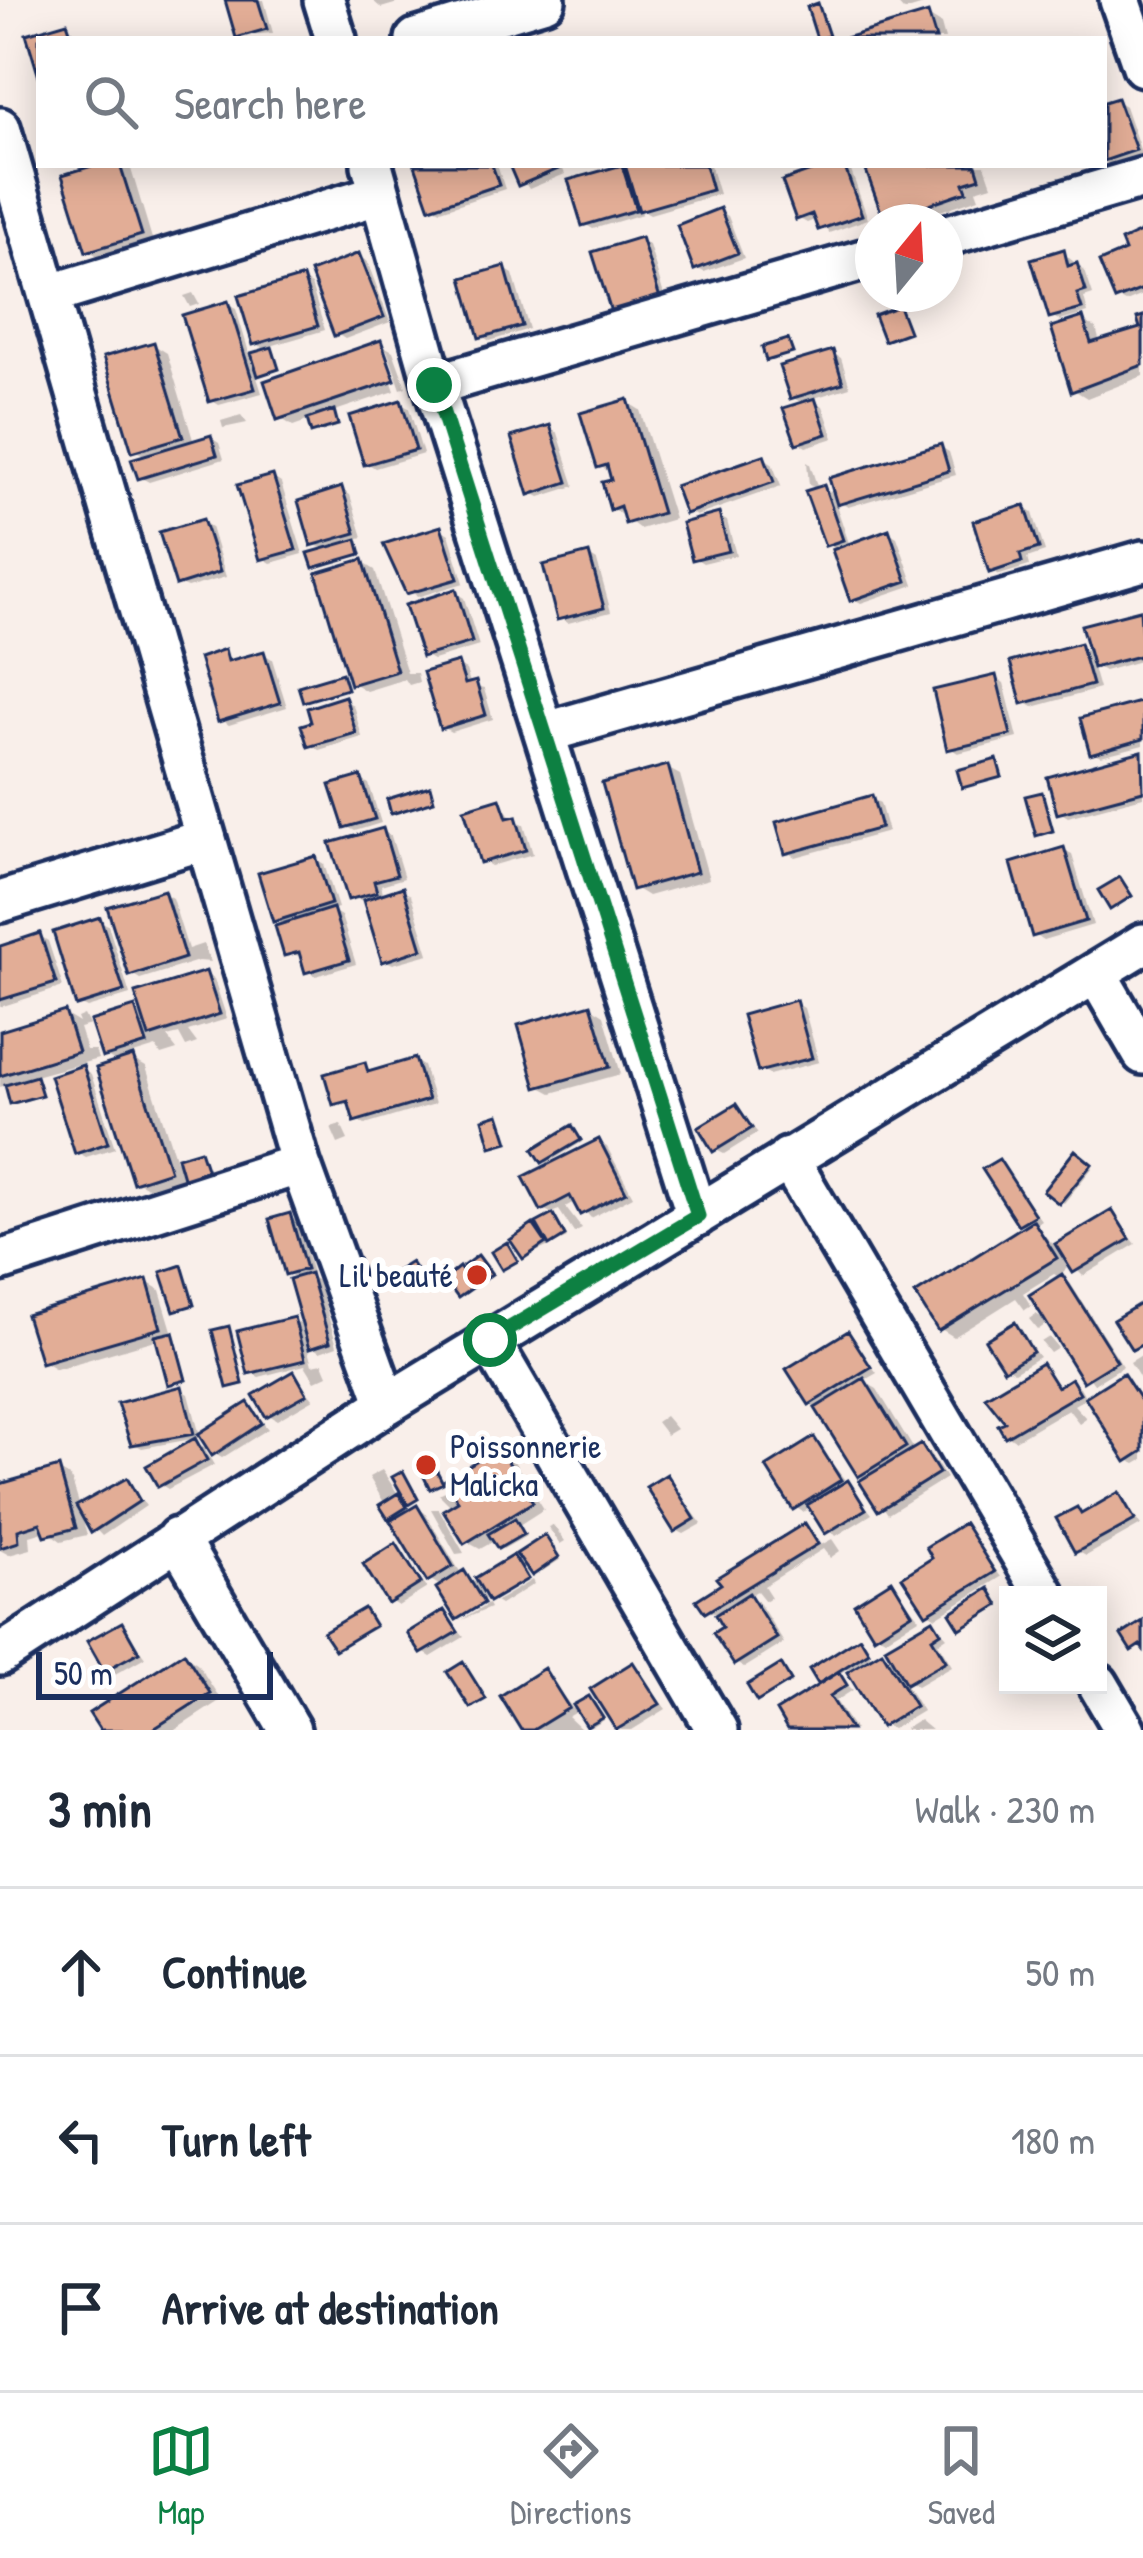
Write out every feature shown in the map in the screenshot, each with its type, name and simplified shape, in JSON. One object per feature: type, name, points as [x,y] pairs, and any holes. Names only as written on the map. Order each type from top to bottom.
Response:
[{"type":"street","points":[[324,0],[335,36]]},
{"type":"street","points":[[426,36],[544,0]]},
{"type":"street","points":[[1120,0],[1143,65]]},
{"type":"street","points":[[0,128],[6,170],[49,295],[300,1164],[387,1404]]},
{"type":"street","points":[[963,231],[1143,178]]},
{"type":"street","points":[[49,295],[376,179],[434,385],[698,1216]]},
{"type":"street","points":[[434,385],[855,262]]},
{"type":"street","points":[[548,732],[1143,561]]},
{"type":"street","points":[[0,902],[206,839]]},
{"type":"street","points":[[0,1655],[387,1404],[1143,944]]},
{"type":"street","points":[[1096,973],[1143,1054]]},
{"type":"street","points":[[788,1158],[1041,1586]]},
{"type":"street","points":[[0,1262],[300,1164]]},
{"type":"street","points":[[490,1340],[717,1730]]},
{"type":"street","points":[[177,1538],[290,1730]]},
{"type":"street","points":[[1104,1694],[1125,1730]]},
{"type":"building","points":[[225,0],[258,0],[267,29],[235,36]]},
{"type":"building","points":[[818,3],[829,36],[816,36],[807,7]]},
{"type":"building","points":[[928,13],[935,36],[852,36]]},
{"type":"building","points":[[67,22],[72,36],[36,36],[36,67],[26,34]]},
{"type":"building","points":[[1117,98],[1136,150],[1107,160],[1107,101]]},
{"type":"building","points":[[85,168],[121,168],[142,235],[86,252],[62,175]]},
{"type":"building","points":[[416,168],[493,168],[499,185],[430,208]]},
{"type":"building","points":[[510,168],[558,168],[558,169],[518,186]]},
{"type":"building","points":[[623,168],[636,210],[582,226],[568,180]]},
{"type":"building","points":[[626,168],[706,168],[712,190],[639,211]]},
{"type":"building","points":[[819,168],[845,168],[858,204],[855,217],[818,230],[812,214],[796,220],[782,181]]},
{"type":"building","points":[[865,168],[977,168],[980,178],[964,183],[967,191],[929,204],[878,204]]},
{"type":"building","points":[[720,208],[738,253],[694,270],[677,225]]},
{"type":"building","points":[[1143,231],[1143,289],[1115,300],[1099,262],[1125,251],[1121,241]]},
{"type":"building","points":[[641,237],[660,298],[611,312],[592,252]]},
{"type":"building","points":[[1064,249],[1068,266],[1077,263],[1086,291],[1077,294],[1082,309],[1049,318],[1031,259]]},
{"type":"building","points":[[359,253],[384,317],[334,336],[310,272]]},
{"type":"building","points":[[505,266],[522,326],[479,338],[462,278]]},
{"type":"building","points":[[303,277],[318,326],[253,345],[238,296]]},
{"type":"building","points":[[228,301],[255,389],[209,402],[182,315]]},
{"type":"building","points":[[901,312],[909,332],[884,341],[874,315]]},
{"type":"building","points":[[1143,316],[1143,365],[1071,392],[1051,327],[1083,317],[1091,343],[1140,328],[1137,318]]},
{"type":"building","points":[[788,339],[793,353],[766,361],[762,347]]},
{"type":"building","points":[[381,340],[395,380],[277,420],[264,381]]},
{"type":"building","points":[[154,342],[183,437],[132,452],[103,357]]},
{"type":"building","points":[[272,347],[279,369],[258,376],[251,353]]},
{"type":"building","points":[[833,350],[843,383],[790,399],[779,366]]},
{"type":"building","points":[[815,398],[827,434],[796,444],[783,408]]},
{"type":"building","points":[[628,399],[662,513],[625,524],[620,506],[610,510],[602,482],[611,480],[607,465],[597,468],[580,413]]},
{"type":"building","points":[[401,400],[416,450],[364,465],[349,416]]},
{"type":"building","points":[[334,410],[338,425],[311,433],[307,419]]},
{"type":"building","points":[[550,425],[568,482],[529,495],[511,437]]},
{"type":"building","points":[[211,435],[217,455],[138,479],[131,459]]},
{"type":"building","points":[[941,444],[949,471],[837,505],[829,478]]},
{"type":"building","points":[[764,455],[774,482],[685,514],[675,486]]},
{"type":"building","points":[[273,475],[296,550],[260,560],[237,485]]},
{"type":"building","points":[[824,485],[843,540],[825,546],[805,491]]},
{"type":"building","points":[[342,487],[356,533],[311,546],[298,501]]},
{"type":"building","points":[[1025,505],[1039,548],[1020,554],[1022,562],[989,573],[973,521]]},
{"type":"building","points":[[719,513],[729,551],[692,560],[682,523]]},
{"type":"building","points":[[203,519],[220,572],[176,586],[159,532]]},
{"type":"building","points":[[441,526],[458,579],[406,594],[383,544]]},
{"type":"building","points":[[889,529],[907,581],[850,601],[832,550]]},
{"type":"building","points":[[357,539],[361,554],[313,568],[308,553]]},
{"type":"building","points":[[589,553],[604,608],[557,620],[543,565]]},
{"type":"building","points":[[363,559],[397,671],[350,685],[316,573]]},
{"type":"building","points":[[456,589],[472,642],[422,657],[405,605]]},
{"type":"building","points":[[1140,610],[1143,655],[1093,668],[1081,625]]},
{"type":"building","points":[[1080,643],[1092,685],[1022,704],[1010,662]]},
{"type":"building","points":[[225,649],[228,661],[264,651],[280,703],[218,722],[199,658]]},
{"type":"building","points":[[458,662],[465,684],[476,681],[486,715],[440,729],[423,672]]},
{"type":"building","points":[[342,673],[347,689],[303,702],[298,686]]},
{"type":"building","points":[[996,675],[1011,735],[947,750],[933,690]]},
{"type":"building","points":[[345,696],[356,733],[308,747],[301,725],[311,722],[307,708]]},
{"type":"building","points":[[1143,701],[1143,739],[1090,754],[1080,718]]},
{"type":"building","points":[[1142,751],[1143,791],[1057,814],[1047,777]]},
{"type":"building","points":[[997,759],[1002,777],[962,788],[957,770]]},
{"type":"building","points":[[668,765],[697,872],[632,890],[602,783]]},
{"type":"building","points":[[361,776],[375,819],[344,828],[330,785]]},
{"type":"building","points":[[430,786],[434,801],[391,814],[387,799]]},
{"type":"building","points":[[1042,792],[1053,831],[1036,836],[1025,796]]},
{"type":"building","points":[[872,795],[881,828],[785,854],[776,822]]},
{"type":"building","points":[[500,798],[507,818],[516,816],[526,850],[480,863],[464,809]]},
{"type":"building","points":[[383,828],[397,875],[374,881],[377,892],[348,900],[330,843]]},
{"type":"building","points":[[1064,847],[1086,921],[1032,937],[1011,863]]},
{"type":"building","points":[[316,856],[331,904],[273,922],[258,873]]},
{"type":"building","points":[[1120,877],[1132,896],[1110,910],[1098,890]]},
{"type":"building","points":[[403,887],[422,949],[382,962],[363,900]]},
{"type":"building","points":[[164,890],[185,958],[129,976],[107,907]]},
{"type":"building","points":[[333,908],[349,960],[305,973],[299,952],[284,956],[275,926]]},
{"type":"building","points":[[100,917],[124,991],[76,1006],[53,932]]},
{"type":"building","points":[[40,933],[56,983],[0,1000],[0,946]]},
{"type":"building","points":[[206,971],[220,1014],[149,1037],[135,993]]},
{"type":"building","points":[[796,1000],[812,1058],[758,1072],[742,1015]]},
{"type":"building","points":[[591,1004],[610,1067],[536,1088],[518,1025]]},
{"type":"building","points":[[135,1007],[147,1044],[102,1058],[90,1021]]},
{"type":"building","points":[[65,1011],[78,1052],[0,1076],[0,1031]]},
{"type":"building","points":[[133,1056],[170,1171],[133,1183],[96,1068]]},
{"type":"building","points":[[415,1058],[428,1100],[354,1122],[348,1101],[333,1105],[324,1074],[365,1062],[368,1072]]},
{"type":"building","points":[[83,1065],[108,1143],[75,1154],[50,1076]]},
{"type":"building","points":[[36,1076],[42,1095],[10,1104],[5,1085]]},
{"type":"building","points":[[736,1104],[752,1128],[713,1152],[698,1127]]},
{"type":"building","points":[[499,1114],[508,1142],[491,1147],[483,1119]]},
{"type":"building","points":[[572,1125],[581,1140],[542,1163],[533,1149]]},
{"type":"building","points":[[599,1139],[626,1192],[580,1215],[570,1196],[541,1211],[523,1177]]},
{"type":"building","points":[[200,1150],[208,1174],[184,1181],[177,1157]]},
{"type":"building","points":[[1075,1150],[1092,1164],[1059,1204],[1043,1191]]},
{"type":"building","points":[[999,1159],[1035,1215],[1018,1225],[982,1169]]},
{"type":"building","points":[[1112,1210],[1130,1239],[1073,1273],[1055,1244]]},
{"type":"building","points":[[290,1213],[306,1269],[285,1275],[269,1219]]},
{"type":"building","points":[[553,1214],[565,1236],[549,1246],[536,1223]]},
{"type":"building","points":[[1033,1220],[1057,1258],[938,1331],[915,1294]]},
{"type":"building","points":[[533,1224],[546,1243],[523,1259],[510,1240]]},
{"type":"building","points":[[507,1242],[518,1261],[502,1270],[491,1252]]},
{"type":"building","points":[[478,1255],[492,1274],[477,1285],[463,1266]]},
{"type":"building","points":[[411,1262],[424,1283],[408,1293],[395,1272]]},
{"type":"building","points":[[182,1265],[194,1305],[174,1311],[161,1272]]},
{"type":"building","points":[[459,1267],[474,1287],[458,1298],[444,1279]]},
{"type":"building","points":[[310,1273],[330,1342],[309,1349],[289,1279]]},
{"type":"building","points":[[1062,1274],[1117,1361],[1083,1382],[1029,1295]]},
{"type":"building","points":[[147,1279],[161,1328],[41,1363],[26,1315]]},
{"type":"building","points":[[1143,1302],[1143,1344],[1132,1350],[1113,1320]]},
{"type":"building","points":[[294,1317],[305,1360],[248,1374],[237,1331]]},
{"type":"building","points":[[1015,1322],[1033,1352],[1004,1370],[985,1340]]},
{"type":"building","points":[[229,1326],[243,1384],[227,1388],[212,1330]]},
{"type":"building","points":[[848,1331],[871,1367],[809,1405],[786,1369]]},
{"type":"building","points":[[173,1332],[186,1380],[168,1385],[155,1336]]},
{"type":"building","points":[[1042,1363],[1057,1387],[1071,1378],[1080,1393],[1005,1437],[998,1425],[1005,1422],[985,1397]]},
{"type":"building","points":[[294,1371],[307,1394],[266,1417],[253,1395]]},
{"type":"building","points":[[1123,1373],[1143,1404],[1143,1451],[1126,1462],[1085,1397]]},
{"type":"building","points":[[864,1378],[906,1447],[858,1477],[815,1408]]},
{"type":"building","points":[[182,1386],[194,1434],[131,1445],[117,1403]]},
{"type":"building","points":[[248,1402],[262,1423],[212,1456],[198,1434]]},
{"type":"building","points":[[814,1437],[841,1480],[793,1510],[766,1467]]},
{"type":"building","points":[[195,1438],[207,1460],[158,1487],[146,1466]]},
{"type":"building","points":[[921,1444],[939,1473],[878,1511],[859,1481]]},
{"type":"building","points":[[499,1447],[533,1502],[464,1544],[443,1510],[458,1501],[445,1480]]},
{"type":"building","points":[[431,1459],[443,1483],[430,1489],[418,1465]]},
{"type":"building","points":[[59,1467],[76,1528],[45,1536],[40,1523],[18,1530],[19,1542],[0,1548],[0,1484]]},
{"type":"building","points":[[403,1471],[418,1499],[408,1505],[392,1477]]},
{"type":"building","points":[[667,1474],[695,1519],[674,1532],[646,1487]]},
{"type":"building","points":[[127,1478],[140,1501],[91,1533],[76,1506]]},
{"type":"building","points":[[848,1480],[866,1509],[825,1534],[807,1505]]},
{"type":"building","points":[[1119,1492],[1135,1520],[1075,1553],[1056,1518],[1077,1507],[1081,1514]]},
{"type":"building","points":[[398,1493],[407,1507],[388,1519],[379,1505]]},
{"type":"building","points":[[417,1505],[453,1566],[427,1582],[390,1521]]},
{"type":"building","points":[[515,1518],[524,1534],[498,1549],[488,1534]]},
{"type":"building","points":[[805,1523],[818,1544],[705,1613],[696,1600],[721,1584],[716,1578]]},
{"type":"building","points":[[964,1523],[995,1572],[926,1614],[902,1577],[932,1558],[926,1547]]},
{"type":"building","points":[[545,1535],[559,1557],[532,1576],[516,1554]]},
{"type":"building","points":[[396,1543],[421,1583],[388,1604],[363,1564]]},
{"type":"building","points":[[513,1555],[528,1579],[489,1602],[475,1578]]},
{"type":"building","points":[[464,1570],[484,1603],[456,1620],[436,1588]]},
{"type":"building","points":[[892,1580],[912,1613],[874,1637],[854,1604]]},
{"type":"building","points":[[989,1588],[999,1605],[960,1629],[950,1613]]},
{"type":"building","points":[[749,1593],[777,1638],[734,1665],[713,1633],[722,1627],[715,1615]]},
{"type":"building","points":[[364,1608],[375,1626],[335,1650],[323,1632]]},
{"type":"building","points":[[444,1610],[458,1632],[421,1654],[407,1633]]},
{"type":"building","points":[[933,1619],[941,1632],[932,1638],[946,1661],[906,1684],[885,1647]]},
{"type":"building","points":[[1143,1621],[1143,1649],[1140,1645],[1131,1651],[1121,1635]]},
{"type":"building","points":[[122,1622],[139,1652],[104,1671],[87,1641]]},
{"type":"building","points":[[860,1637],[869,1652],[818,1684],[809,1669]]},
{"type":"building","points":[[882,1651],[915,1706],[881,1727],[847,1672]]},
{"type":"building","points":[[184,1652],[210,1693],[152,1730],[100,1730],[89,1713]]},
{"type":"building","points":[[463,1662],[486,1699],[470,1708],[447,1672]]},
{"type":"building","points":[[633,1662],[660,1704],[616,1730],[590,1689]]},
{"type":"building","points":[[781,1664],[791,1681],[757,1702],[747,1685]]},
{"type":"building","points":[[544,1668],[569,1708],[533,1730],[521,1730],[500,1696]]},
{"type":"building","points":[[839,1672],[847,1685],[830,1696],[851,1730],[787,1730],[776,1711]]},
{"type":"building","points":[[589,1696],[603,1718],[587,1727],[573,1705]]},
{"type":"place","name":"Lil beauté","points":[[477,1275]]},
{"type":"place","name":"Poissonnerie Malicka","points":[[426,1465]]},
{"type":"route","points":[[434,385],[698,1216],[490,1340]]}]
